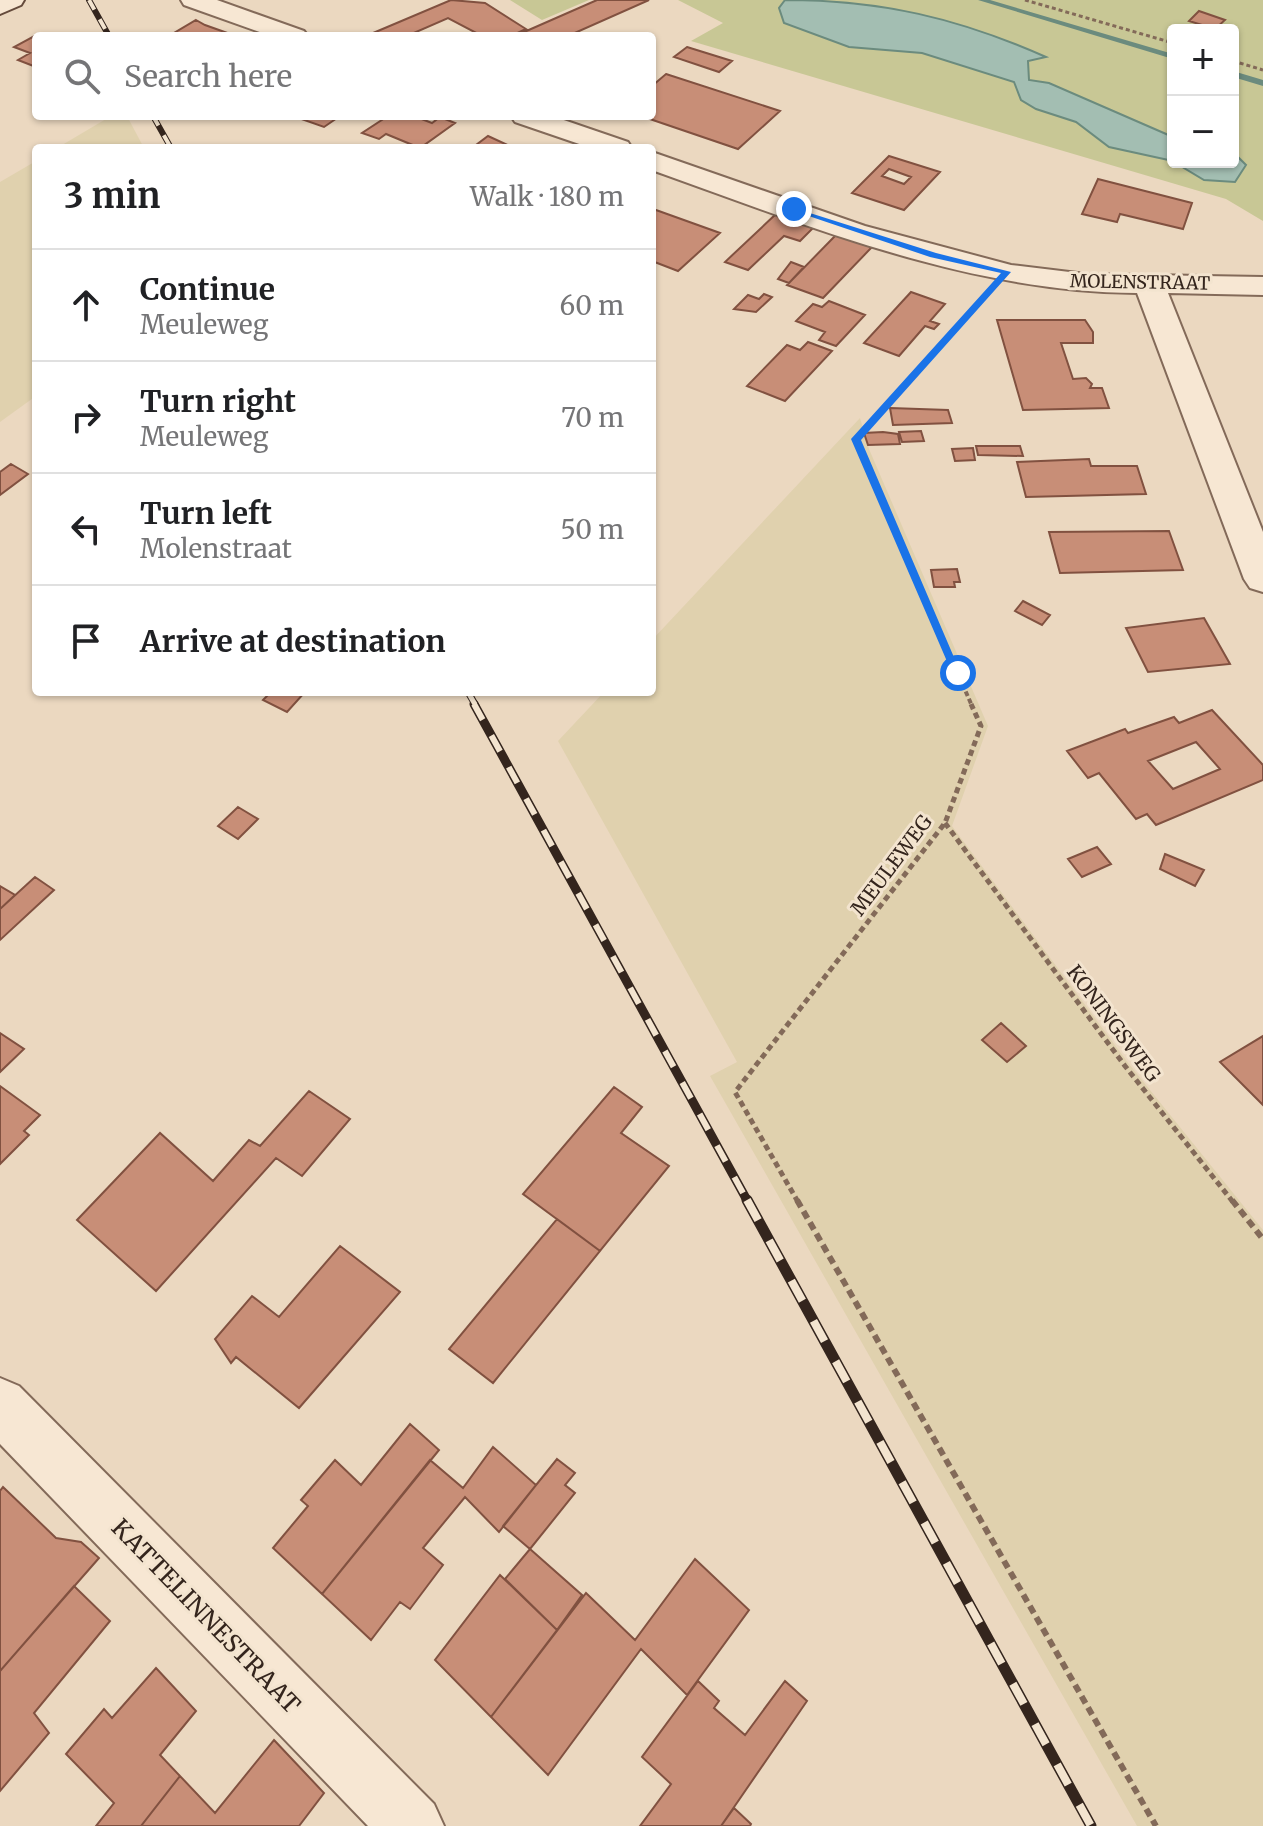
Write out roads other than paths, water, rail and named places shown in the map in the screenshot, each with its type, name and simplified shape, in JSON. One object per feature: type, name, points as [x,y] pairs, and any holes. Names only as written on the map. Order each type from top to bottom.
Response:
[{"type":"street","points":[[0,6],[12,0]]},
{"type":"street","points":[[193,0],[284,32]]},
{"type":"street","points":[[537,120],[606,144]]},
{"type":"street","name":"MOLENSTRAAT","points":[[656,161],[933,255],[1007,272],[1060,281],[1263,286]]},
{"type":"street","points":[[1149,284],[1263,579]]},
{"type":"street","name":"KATTELINNESTRAAT","points":[[0,1405],[412,1826]]},
{"type":"waterway","points":[[982,0],[1167,55]]},
{"type":"waterway","points":[[1239,76],[1263,83]]},
{"type":"railway","points":[[89,0],[107,32]]},
{"type":"railway","points":[[155,120],[169,144]]},
{"type":"railway","points":[[470,696],[476,706]]},
{"type":"railway","points":[[474,704],[748,1202]]},
{"type":"railway","points":[[747,1200],[1091,1826]]}]
